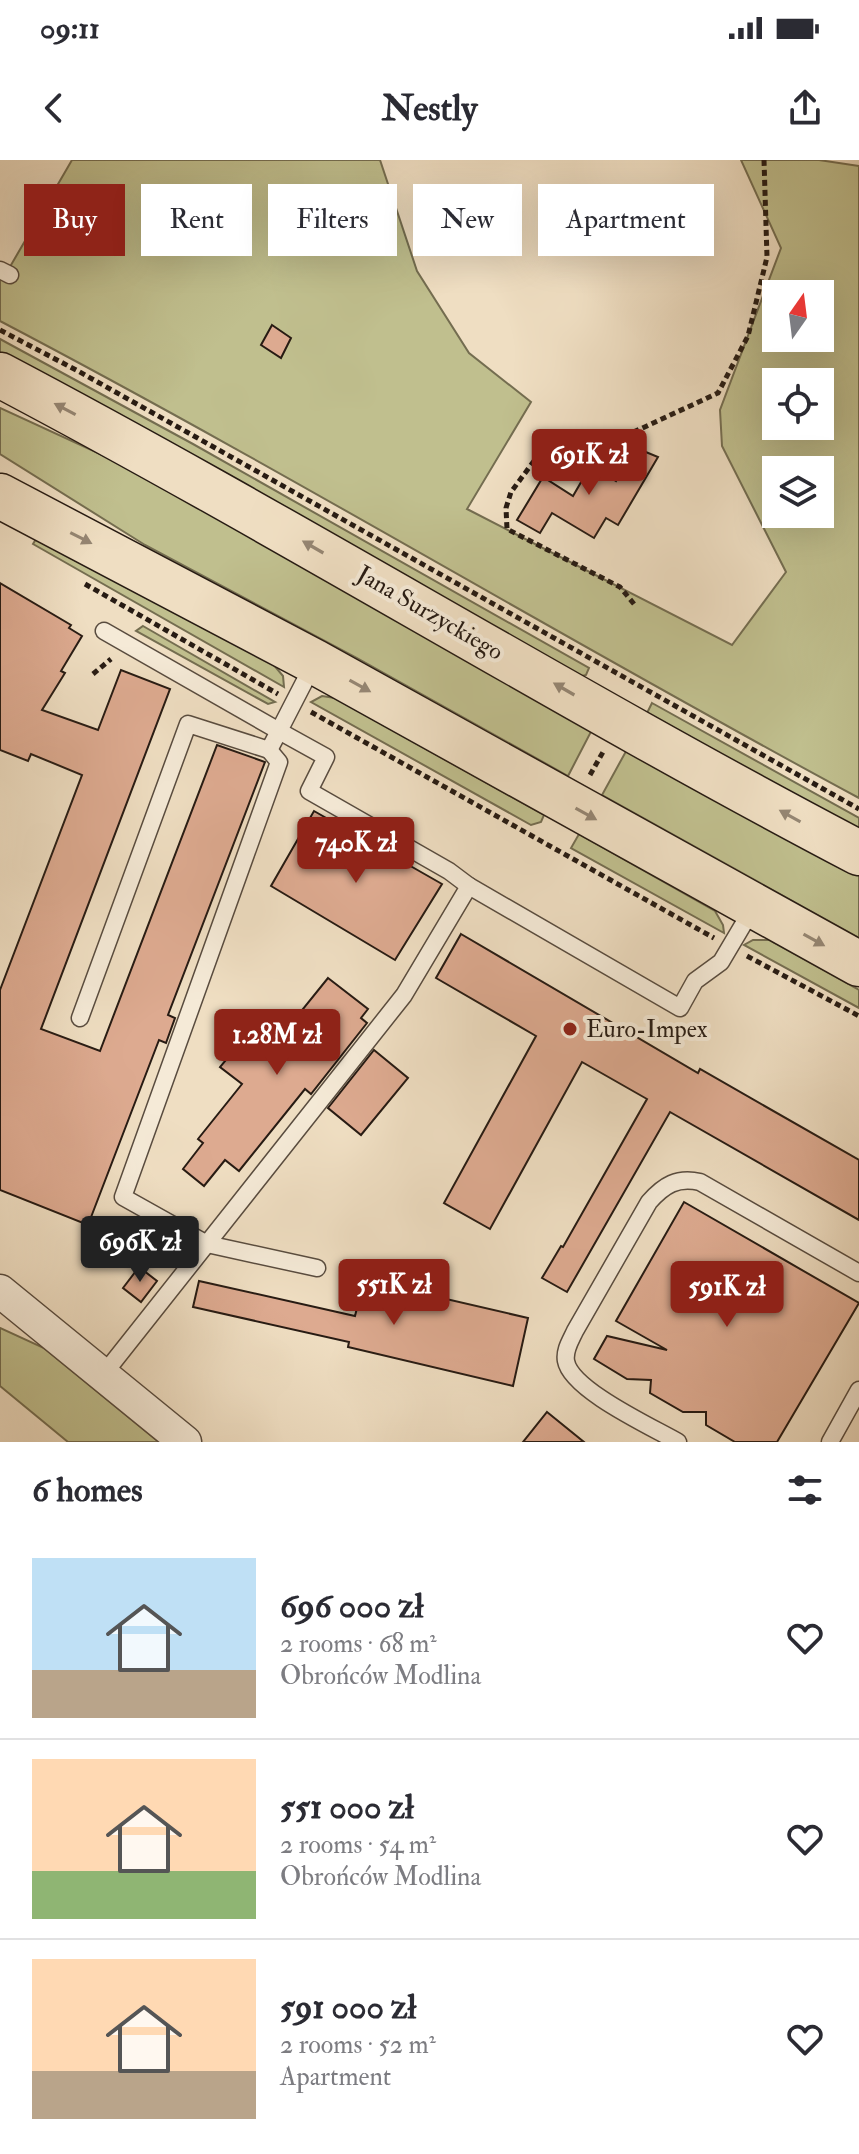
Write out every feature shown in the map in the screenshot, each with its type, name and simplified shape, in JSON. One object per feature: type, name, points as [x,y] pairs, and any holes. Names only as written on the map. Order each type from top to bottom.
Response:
[{"type":"main road","name":"Jana Surzyckiego","points":[[0,375],[189,477],[859,853]]},
{"type":"main road","points":[[0,496],[315,662],[859,964]]},
{"type":"street","points":[[0,1291],[185,1442]]},
{"type":"lane","points":[[104,631],[326,757],[309,791],[680,1008],[695,981],[721,962],[753,906]]},
{"type":"lane","points":[[269,750],[315,662]]},
{"type":"lane","points":[[80,1018],[188,724],[269,750],[279,762],[123,1197],[207,1244],[317,1268]]},
{"type":"lane","points":[[103,1375],[404,995],[469,886]]},
{"type":"lane","points":[[678,1442],[585,1387],[571,1373],[566,1360],[567,1348],[575,1331],[649,1202],[661,1188],[687,1179],[700,1182],[859,1273]]},
{"type":"lane","points":[[830,1442],[859,1390]]},
{"type":"path","points":[[634,604],[620,587],[507,529],[506,508],[511,492],[534,461],[553,450],[625,436],[718,393],[748,336],[767,257],[764,160]]},
{"type":"path","points":[[0,330],[859,809]]},
{"type":"path","points":[[79,581],[280,695]]},
{"type":"path","points":[[93,674],[120,651]]},
{"type":"path","points":[[307,709],[720,941]]},
{"type":"path","points":[[584,785],[605,747]]},
{"type":"path","points":[[739,952],[859,1016]]},
{"type":"shaded area","points":[[72,160],[380,160],[388,184],[268,184],[268,256],[397,256],[397,211],[417,271],[469,353],[531,402],[467,509],[732,645],[786,572],[764,528],[834,528],[834,456],[762,456],[762,525],[722,446],[720,410],[762,298],[762,352],[834,352],[834,280],[769,280],[781,248],[741,160],[819,160],[859,166],[859,798],[216,438],[0,321],[0,277],[9,281],[11,265],[24,243],[24,256],[125,256],[125,184],[58,184]]},
{"type":"shaded area","points":[[0,339],[193,444],[589,668],[586,675],[574,678],[0,357]]},
{"type":"shaded area","points":[[0,408],[187,494],[595,724],[568,776],[357,658],[145,545],[0,454]]},
{"type":"shaded area","points":[[36,539],[273,664],[283,676],[284,687],[33,544]]},
{"type":"shaded area","points":[[143,626],[275,702],[268,704],[136,631]]},
{"type":"shaded area","points":[[322,696],[335,698],[544,815],[541,822],[531,825],[311,702]]},
{"type":"shaded area","points":[[652,703],[859,818],[859,836],[645,717]]},
{"type":"shaded area","points":[[630,744],[859,870],[859,938],[602,795]]},
{"type":"shaded area","points":[[579,834],[715,911],[724,933],[571,848]]},
{"type":"shaded area","points":[[753,940],[769,940],[859,990],[859,1008],[744,945]]},
{"type":"shaded area","points":[[0,1328],[44,1348],[159,1442],[68,1442],[0,1386]]},
{"type":"building","points":[[272,325],[291,338],[281,358],[261,345]]},
{"type":"building","points":[[636,448],[658,457],[618,525],[606,518],[594,538],[552,513],[540,533],[517,520],[543,477],[573,496],[591,465],[616,481]]},
{"type":"building","points":[[0,583],[71,625],[69,628],[82,636],[61,671],[65,673],[42,710],[98,730],[121,670],[170,689],[41,1029],[100,1051],[217,745],[265,762],[168,1015],[175,1018],[166,1043],[159,1040],[88,1225],[0,1190],[0,990],[82,775],[31,754],[28,761],[0,750]]},
{"type":"building","points":[[314,811],[442,884],[395,960],[271,886]]},
{"type":"building","points":[[461,934],[698,1073],[700,1069],[859,1160],[859,1220],[670,1112],[567,1292],[542,1278],[563,1247],[647,1099],[582,1062],[490,1229],[444,1203],[536,1036],[436,978]]},
{"type":"building","points":[[328,978],[368,1009],[361,1018],[367,1023],[311,1094],[305,1089],[239,1171],[225,1160],[204,1186],[183,1169],[203,1143],[198,1139],[242,1084],[220,1067],[261,1018],[282,1035]]},
{"type":"building","points":[[374,1050],[408,1078],[361,1135],[328,1108]]},
{"type":"building","points":[[684,1202],[859,1303],[777,1442],[735,1442],[706,1425],[706,1412],[683,1412],[650,1393],[651,1380],[627,1379],[594,1359],[607,1336],[667,1350],[616,1321]]},
{"type":"building","points":[[139,1267],[157,1281],[141,1302],[123,1288]]},
{"type":"building","points":[[364,1280],[528,1318],[513,1386],[348,1347],[349,1342],[193,1307],[199,1281],[355,1316]]},
{"type":"building","points":[[547,1412],[584,1442],[523,1442]]},
{"type":"place","name":"Euro-Impex","points":[[570,1029]]}]
